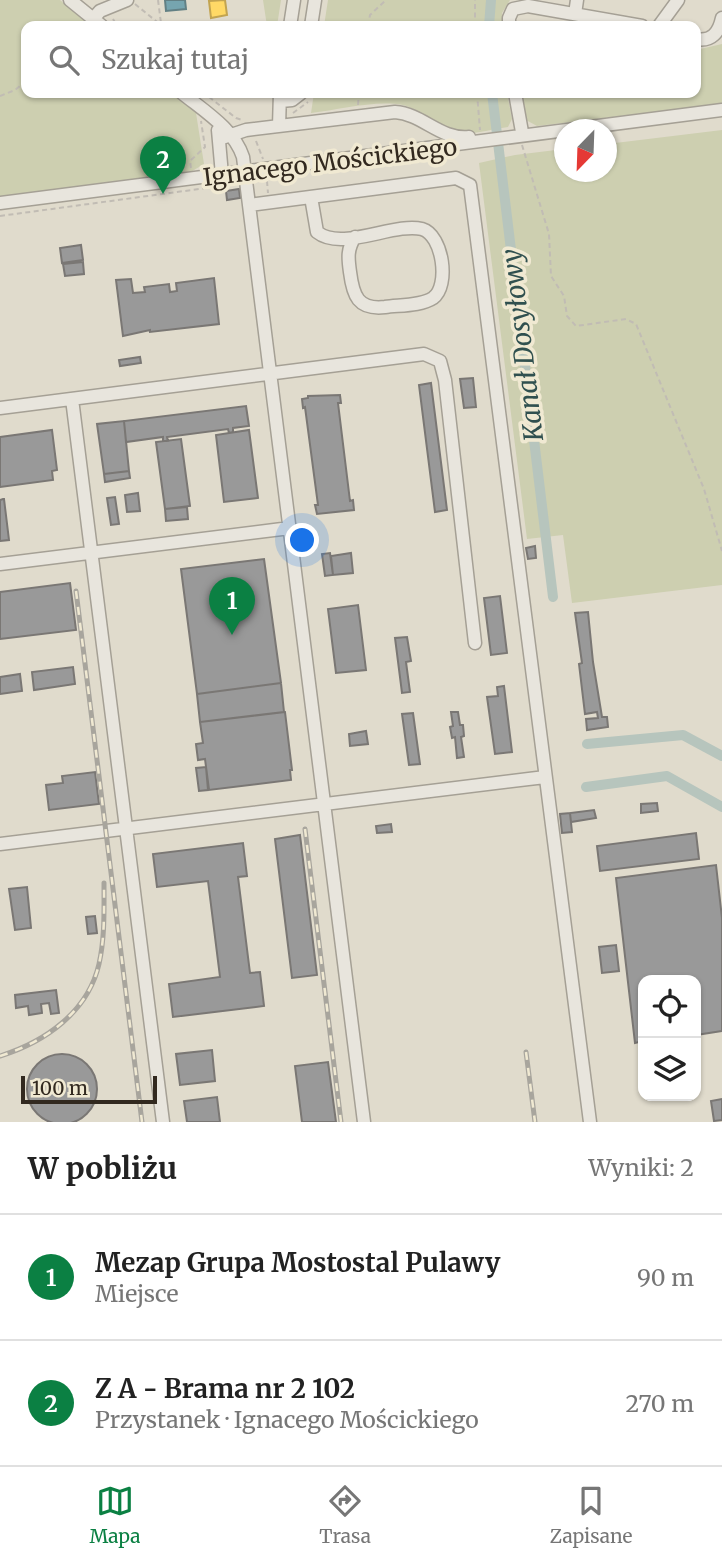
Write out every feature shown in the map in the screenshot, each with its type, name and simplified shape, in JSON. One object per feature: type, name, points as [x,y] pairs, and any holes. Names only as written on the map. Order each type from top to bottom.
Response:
[{"type":"street","points":[[70,0],[96,21]]},
{"type":"street","points":[[291,21],[294,0]]},
{"type":"street","points":[[312,21],[315,0]]},
{"type":"street","points":[[575,14],[577,0]]},
{"type":"street","points":[[663,21],[678,0]]},
{"type":"street","points":[[98,21],[100,12],[131,2]]},
{"type":"street","points":[[509,21],[510,14],[518,6],[614,21]]},
{"type":"street","points":[[701,39],[714,36],[722,18]]},
{"type":"street","points":[[187,98],[218,123],[225,137],[222,176]]},
{"type":"street","points":[[279,123],[281,98]]},
{"type":"street","points":[[516,98],[520,135]]},
{"type":"street","name":"Ignacego Mościckiego","points":[[225,137],[279,123],[401,112],[456,138],[482,138],[722,110]]},
{"type":"street","points":[[425,149],[432,141],[432,127]]},
{"type":"street","points":[[225,137],[239,145],[245,171],[364,1122]]},
{"type":"street","name":"Ignacego Mościckiego","points":[[0,203],[425,149],[482,138]]},
{"type":"street","points":[[249,205],[456,178],[470,185],[590,1122]]},
{"type":"street","points":[[311,197],[317,232],[324,237],[338,239],[416,228],[430,232],[439,245],[443,280],[437,294],[425,302],[376,308],[365,305],[358,300],[352,285],[347,254],[355,237]]},
{"type":"street","points":[[0,408],[424,354],[440,361],[445,380],[475,643]]},
{"type":"street","points":[[72,399],[163,1122]]},
{"type":"street","points":[[0,564],[290,528]]},
{"type":"street","points":[[0,844],[545,777]]},
{"type":"path","points":[[158,0],[161,21]]},
{"type":"path","points":[[369,21],[370,15],[386,0]]},
{"type":"path","points":[[475,0],[475,21]]},
{"type":"path","points":[[131,2],[156,21]]},
{"type":"path","points":[[110,13],[114,21]]},
{"type":"path","points":[[0,96],[21,85]]},
{"type":"path","points":[[210,98],[236,118],[247,119]]},
{"type":"path","points":[[279,123],[305,106],[306,98]]},
{"type":"path","points":[[357,116],[359,98]]},
{"type":"path","points":[[478,98],[482,138]]},
{"type":"path","points":[[192,174],[190,161],[205,147],[200,114],[202,110]]},
{"type":"path","points":[[520,135],[549,234],[551,276],[564,296],[567,316],[576,326],[626,319],[636,324],[704,489],[722,551]]},
{"type":"green space","points":[[0,0],[60,0],[85,21],[21,21],[21,98],[177,98],[196,113],[204,164],[189,173],[0,197]]},
{"type":"green space","points":[[263,0],[281,0],[278,21],[266,21]]},
{"type":"green space","points":[[328,0],[510,0],[502,13],[502,21],[325,21]]},
{"type":"green space","points":[[722,44],[722,104],[596,119],[554,119],[554,124],[537,126],[526,120],[522,98],[701,98],[701,49]]},
{"type":"green space","points":[[313,98],[508,98],[512,119],[508,127],[460,134],[448,131],[416,110],[403,105],[369,105],[311,113]]},
{"type":"green space","points":[[722,130],[722,585],[572,603],[563,535],[527,539],[479,163],[554,150],[554,182],[617,182],[617,143]]},
{"type":"building: Mieszkania","points":[[225,0],[227,15],[211,18],[209,1]]},
{"type":"building: Publiczne","points":[[165,0],[185,0],[186,9],[166,11]]},
{"type":"building: Przemysł","points":[[239,189],[240,198],[227,200],[226,191]]},
{"type":"building: Przemysł","points":[[81,245],[83,260],[62,263],[60,248]]},
{"type":"building: Przemysł","points":[[83,262],[84,274],[65,276],[63,264]]},
{"type":"building: Przemysł","points":[[214,278],[219,324],[150,330],[123,336],[116,280],[131,279],[133,293],[145,292],[144,287],[169,284],[170,292],[177,291],[176,283]]},
{"type":"building: Przemysł","points":[[140,357],[141,363],[120,366],[119,360]]},
{"type":"building: Przemysł","points":[[473,378],[476,407],[464,408],[460,379]]},
{"type":"building: Przemysł","points":[[431,383],[447,510],[435,512],[419,385]]},
{"type":"building: Przemysł","points":[[340,395],[341,403],[338,403],[350,501],[353,500],[354,510],[317,514],[315,505],[318,505],[302,399],[308,396]]},
{"type":"building: Przemysł","points":[[246,406],[249,426],[233,428],[233,432],[229,433],[228,429],[167,437],[168,441],[163,441],[163,437],[126,442],[124,421]]},
{"type":"building: Przemysł","points":[[124,421],[129,471],[104,474],[97,424]]},
{"type":"building: Przemysł","points":[[52,430],[57,470],[52,471],[53,480],[0,487],[0,437]]},
{"type":"building: Przemysł","points":[[249,430],[258,498],[224,502],[216,435]]},
{"type":"building: Przemysł","points":[[181,439],[190,506],[165,509],[156,442]]},
{"type":"building: Przemysł","points":[[129,471],[130,478],[105,482],[104,474]]},
{"type":"building: Przemysł","points":[[138,493],[140,511],[127,512],[125,495]]},
{"type":"building: Przemysł","points":[[115,497],[119,524],[111,525],[107,498]]},
{"type":"building: Przemysł","points":[[4,499],[9,540],[0,541],[0,500]]},
{"type":"building: Przemysł","points":[[187,507],[188,519],[166,521],[165,509]]},
{"type":"building: Przemysł","points":[[535,546],[536,558],[528,559],[526,548]]},
{"type":"building: Przemysł","points":[[330,553],[333,575],[325,576],[322,554]]},
{"type":"building: Przemysł","points":[[351,553],[353,573],[333,575],[331,556]]},
{"type":"building: Przemysł","points":[[264,559],[281,683],[197,694],[181,569]]},
{"type":"building: Przemysł","points":[[70,583],[76,630],[0,639],[0,592]]},
{"type":"building: Przemysł","points":[[500,596],[507,653],[491,655],[484,598]]},
{"type":"building: Przemysł","points":[[358,605],[366,670],[336,673],[328,609]]},
{"type":"building: Przemysł","points":[[588,612],[602,717],[607,717],[608,727],[587,730],[586,719],[598,718],[597,712],[585,714],[575,613]]},
{"type":"building: Przemysł","points":[[407,637],[411,661],[406,662],[410,692],[402,693],[395,638]]},
{"type":"building: Przemysł","points":[[73,667],[75,684],[34,690],[32,672]]},
{"type":"building: Przemysł","points":[[20,674],[22,691],[0,694],[0,677]]},
{"type":"building: Przemysł","points":[[281,683],[284,712],[200,722],[197,694]]},
{"type":"building: Przemysł","points":[[504,686],[512,752],[495,754],[487,697],[498,696],[497,687]]},
{"type":"building: Przemysł","points":[[285,712],[291,780],[209,790],[205,759],[198,760],[196,744],[203,743],[200,722]]},
{"type":"building: Przemysł","points":[[451,712],[458,712],[460,725],[463,725],[464,736],[461,737],[464,757],[457,758],[455,737],[452,738],[450,727],[453,726]]},
{"type":"building: Przemysł","points":[[413,713],[420,764],[409,765],[402,714]]},
{"type":"building: Przemysł","points":[[366,731],[368,744],[350,746],[349,734]]},
{"type":"building: Przemysł","points":[[206,767],[208,790],[199,791],[196,768]]},
{"type":"building: Przemysł","points":[[95,772],[99,804],[49,810],[46,785],[63,783],[62,776]]},
{"type":"building: Przemysł","points":[[657,803],[658,811],[641,813],[641,804]]},
{"type":"building: Przemysł","points":[[594,810],[596,818],[571,822],[570,813]]},
{"type":"building: Przemysł","points":[[570,813],[572,832],[562,833],[560,814]]},
{"type":"building: Przemysł","points":[[391,824],[392,832],[377,833],[376,826]]},
{"type":"building: Przemysł","points":[[696,833],[699,859],[600,871],[597,846]]},
{"type":"building: Przemysł","points":[[300,835],[317,975],[292,978],[275,839]]},
{"type":"building: Przemysł","points":[[243,843],[247,876],[238,877],[250,973],[260,972],[264,1006],[173,1017],[169,984],[220,977],[208,881],[157,887],[153,854]]},
{"type":"building: Przemysł","points":[[716,865],[722,918],[722,1031],[701,1034],[701,975],[638,975],[638,1042],[635,1043],[616,878]]},
{"type":"building: Przemysł","points":[[27,887],[31,928],[15,930],[9,889]]},
{"type":"building: Przemysł","points":[[95,916],[97,933],[88,934],[86,917]]},
{"type":"building: Przemysł","points":[[616,945],[619,971],[602,973],[599,947]]},
{"type":"building: Przemysł","points":[[56,990],[59,1013],[51,1014],[49,1003],[41,1004],[42,1013],[29,1015],[28,1006],[16,1008],[15,995]]},
{"type":"building: Przemysł","points":[[212,1050],[215,1081],[180,1085],[176,1054]]},
{"type":"building: Przemysł","points":[[55,1055],[69,1055],[81,1060],[87,1064],[96,1082],[96,1096],[91,1108],[87,1114],[72,1122],[52,1122],[43,1118],[37,1114],[28,1096],[28,1082],[33,1070],[37,1064]]},
{"type":"building: Przemysł","points":[[328,1062],[336,1122],[302,1122],[295,1066]]},
{"type":"building: Przemysł","points":[[217,1097],[220,1122],[187,1122],[184,1101]]},
{"type":"building: Przemysł","points":[[722,1099],[722,1120],[714,1121],[711,1101]]},
{"type":"waterway","name":"Kanał Dosyłowy","points":[[489,21],[491,0]]},
{"type":"waterway","name":"Kanał Dosyłowy","points":[[493,98],[553,597]]},
{"type":"waterway","name":"Kanał Dosyłowy","points":[[587,744],[683,735],[722,756]]},
{"type":"waterway","points":[[586,787],[667,776],[722,807]]},
{"type":"railway","points":[[76,591],[142,1122]]},
{"type":"railway","points":[[305,829],[341,1122]]},
{"type":"railway","points":[[0,1056],[48,1033],[75,1011],[85,997],[101,954],[104,883]]},
{"type":"railway","points":[[526,1052],[535,1122]]},
{"type":"place","name":"Z A - Brama nr 2 102","points":[[163,194]]},
{"type":"place","name":"Mezap Grupa Mostostal Pulawy","points":[[232,635]]}]
